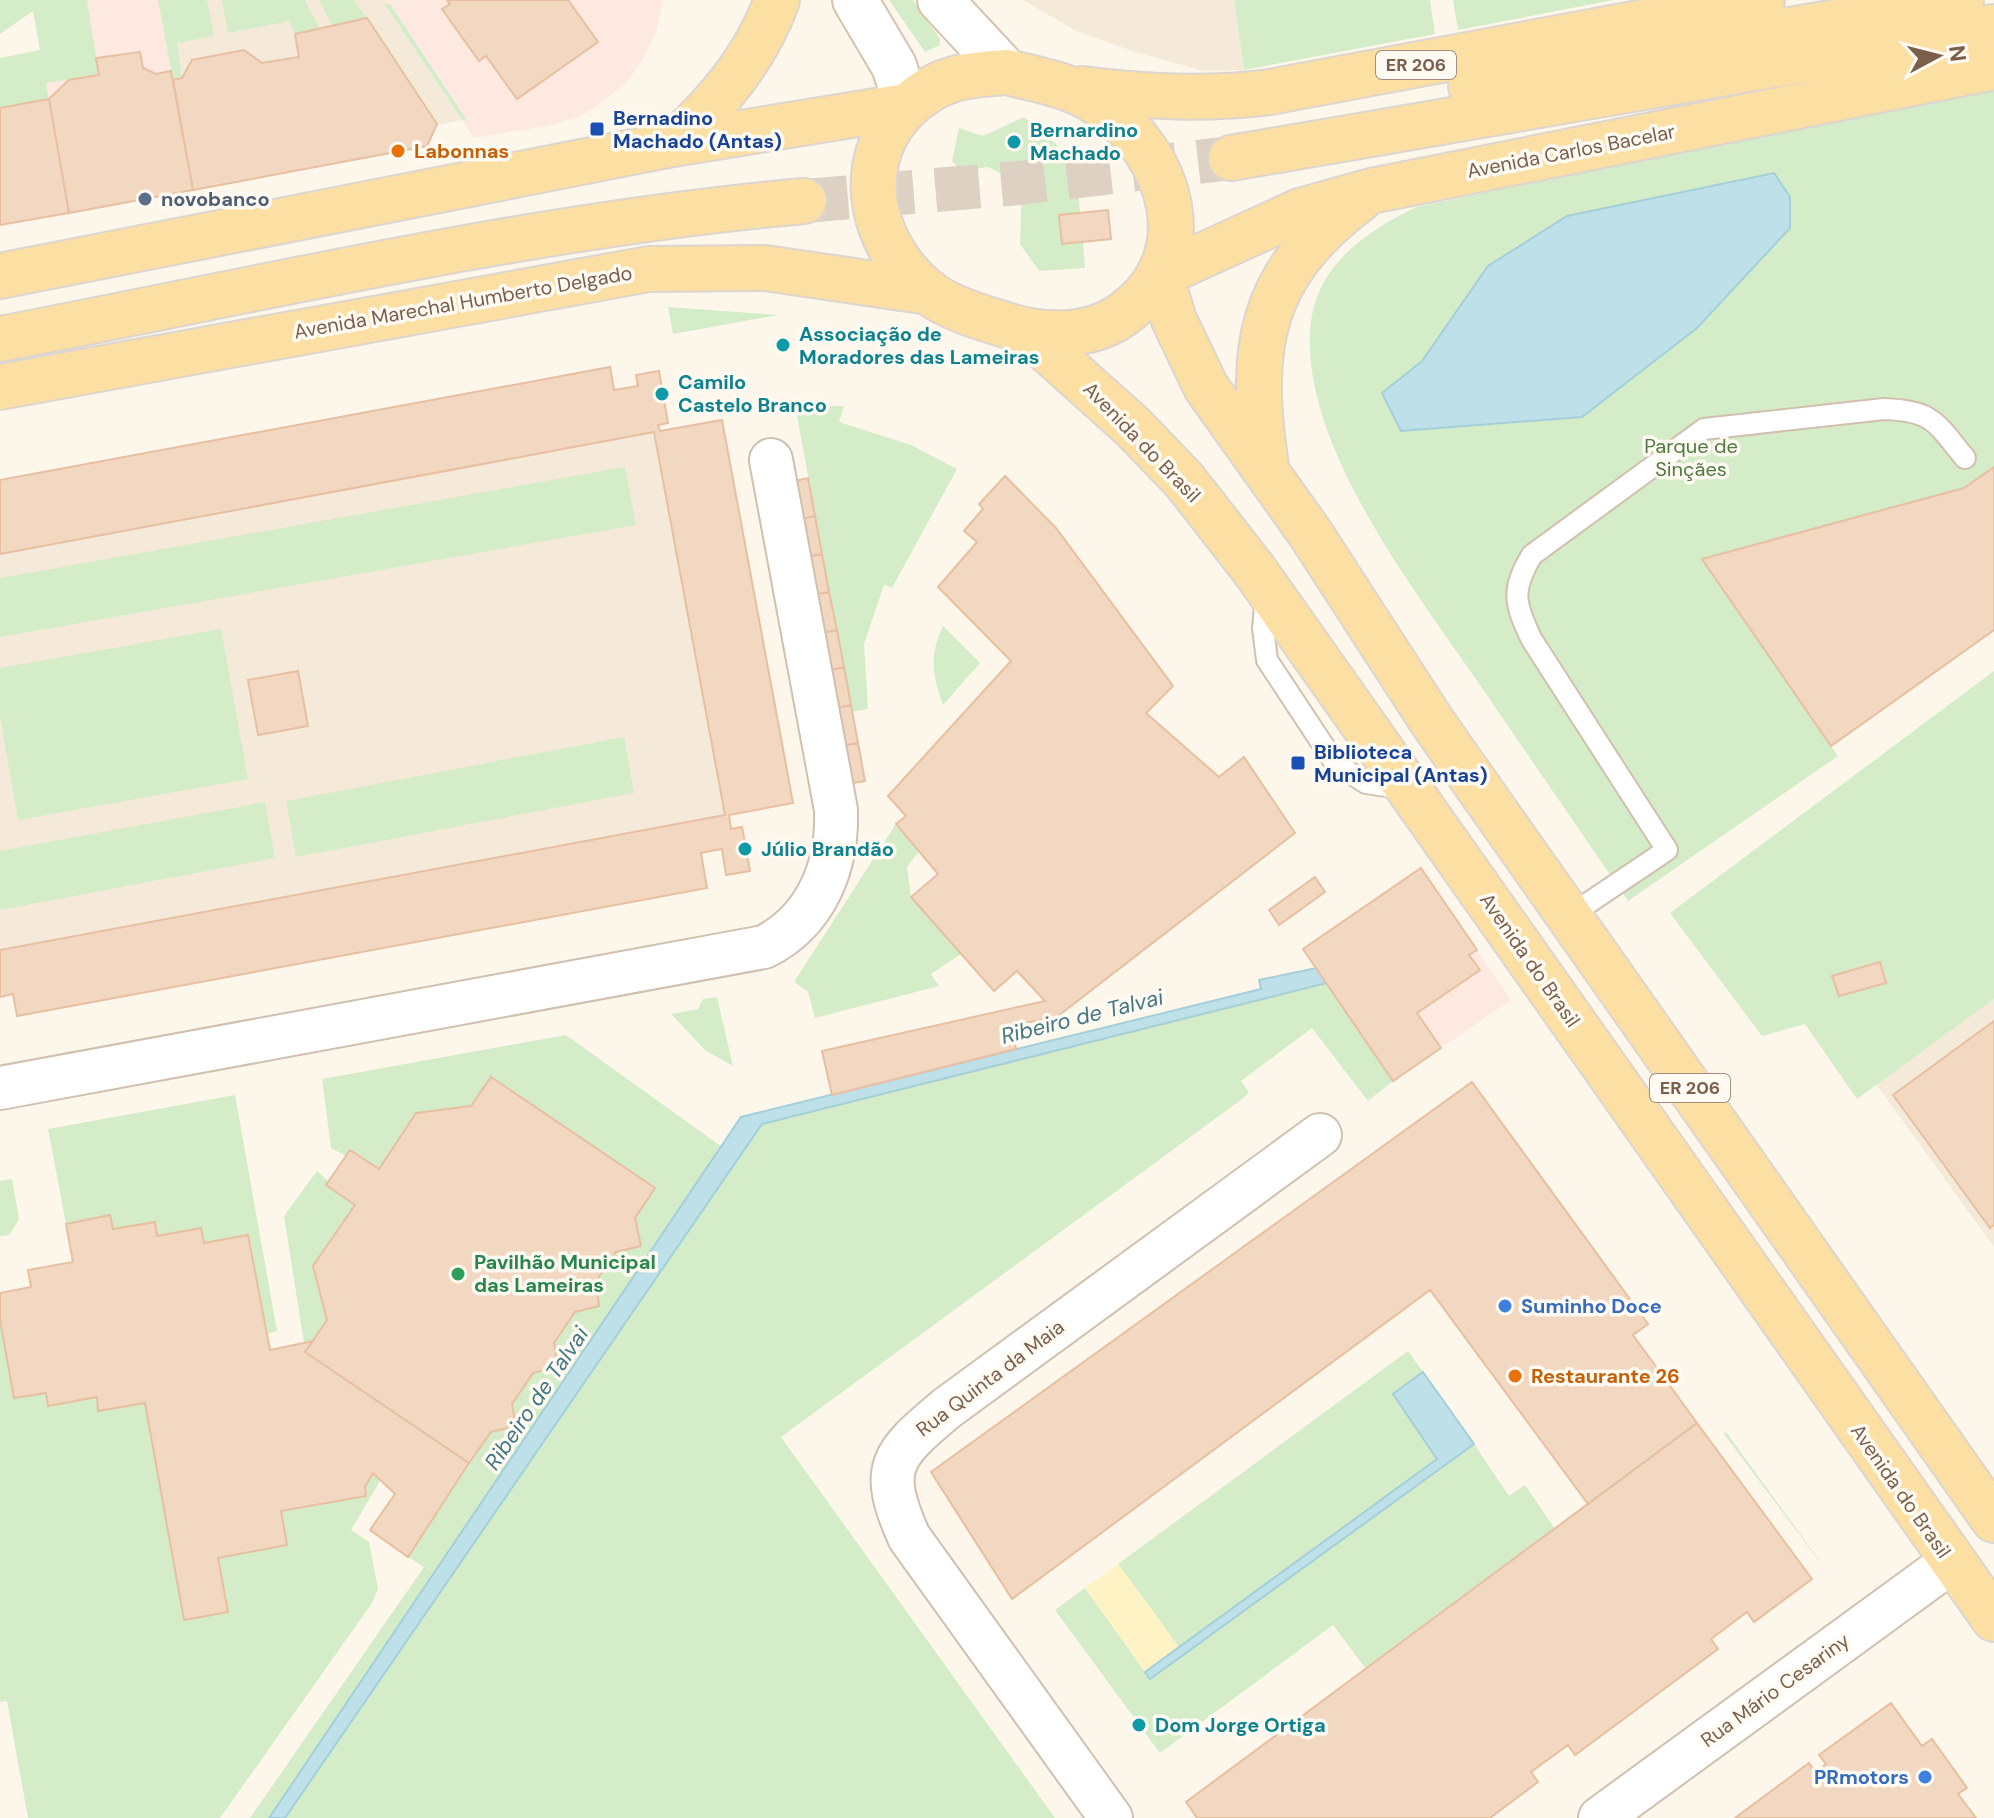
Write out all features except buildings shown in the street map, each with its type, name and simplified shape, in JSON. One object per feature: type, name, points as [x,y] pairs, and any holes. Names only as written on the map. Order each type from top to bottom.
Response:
[{"type":"main road","points":[[673,144],[714,106],[770,21],[777,0]]},
{"type":"main road","points":[[0,276],[673,144],[907,106],[894,66],[855,0]]},
{"type":"main road","points":[[940,0],[1007,72]]},
{"type":"main road","name":"ER 206","points":[[1028,333],[973,315],[929,292],[901,263],[883,236],[872,201],[874,165],[888,132],[907,106],[945,82],[966,75],[1007,72],[1068,88],[1146,97],[1217,98],[1257,94],[1762,0]]},
{"type":"main road","points":[[1961,0],[1229,144],[1994,27]]},
{"type":"main road","name":"Avenida Carlos Bacelar","points":[[1160,275],[1300,211],[1371,191],[1994,67]]},
{"type":"main road","points":[[1028,333],[1061,334],[1089,329],[1120,317],[1144,298],[1160,275],[1171,245],[1170,208],[1161,176],[1145,147],[1122,121],[1097,102],[1068,88]]},
{"type":"main road","points":[[0,311],[566,199],[678,182],[803,186],[683,212],[571,228],[0,339]]},
{"type":"main road","name":"ER 206","points":[[1267,472],[1257,373],[1263,326],[1281,282],[1324,226],[1371,191]]},
{"type":"main road","name":"Avenida Marechal Humberto Delgado","points":[[0,387],[649,269],[765,268],[929,292]]},
{"type":"main road","name":"ER 206","points":[[1160,275],[1174,320],[1206,387],[1267,472],[1433,723],[1994,1520]]},
{"type":"main road","name":"Avenida do Brasil","points":[[1028,333],[1133,427],[1184,480],[1267,589],[1994,1619]]},
{"type":"street","points":[[0,1088],[764,947],[789,934],[822,890],[837,839],[836,810],[771,460]]},
{"type":"street","name":"Rua Quinta da Maia","points":[[1111,1818],[909,1537],[891,1498],[892,1470],[906,1443],[947,1408],[1320,1135]]},
{"type":"street","name":"Rua Mário Cesariny","points":[[1600,1818],[1951,1562]]},
{"type":"lane","points":[[1569,916],[1667,850],[1532,640],[1517,611],[1516,581],[1532,555],[1704,429],[1884,409],[1911,410],[1929,416],[1965,458]]},
{"type":"shaded area","points":[[31,0],[158,0],[171,71],[69,213]]},
{"type":"shaded area","points":[[158,0],[382,0],[462,120],[437,125],[318,166],[193,190]]},
{"type":"shaded area","points":[[382,0],[663,0],[657,30],[643,59],[626,83],[605,100],[581,116],[548,126],[474,138]]},
{"type":"shaded area","points":[[1023,0],[1234,0],[1244,70],[1204,71],[1135,52],[1076,31]]},
{"type":"shaded area","points":[[610,367],[615,390],[637,386],[636,375],[659,371],[668,423],[658,425],[660,431],[722,420],[793,803],[729,815],[731,829],[726,875],[722,850],[701,854],[707,888],[17,1016],[13,994],[0,997],[0,480]]},
{"type":"shaded area","points":[[1421,868],[1511,1000],[1393,1081],[1303,949]]},
{"type":"shaded area","points":[[1994,999],[1994,1247],[1876,1084]]},
{"type":"green space","points":[[0,0],[87,0],[99,75],[46,83],[49,99],[0,108],[0,58],[40,50],[33,11],[0,34]]},
{"type":"green space","points":[[158,0],[207,0],[214,36],[177,43],[182,78],[173,80]]},
{"type":"green space","points":[[222,0],[305,0],[320,29],[295,34],[289,21],[228,33]]},
{"type":"green space","points":[[319,0],[354,0],[367,18],[332,26]]},
{"type":"green space","points":[[889,0],[913,0],[940,39],[940,45],[925,52]]},
{"type":"green space","points":[[1234,0],[1430,0],[1435,34],[1244,70]]},
{"type":"green space","points":[[1453,0],[1614,0],[1458,30]]},
{"type":"green space","points":[[384,3],[390,4],[466,119],[462,120]]},
{"type":"green space","name":"Parque de Sinçães","points":[[1994,91],[1994,630],[1831,746],[1838,756],[1628,901],[1426,608],[1370,519],[1345,472],[1326,426],[1313,380],[1310,335],[1320,291],[1330,272],[1359,242],[1416,207],[1804,126]]},
{"type":"green space","points":[[1024,117],[1057,145],[1059,160],[1076,169],[1080,213],[1060,215],[1062,244],[1083,242],[1085,268],[1039,271],[1020,244],[1022,185],[988,167],[961,171],[952,161],[959,128],[983,136]]},
{"type":"green space","points":[[668,307],[778,315],[673,334]]},
{"type":"green space","points":[[844,406],[839,422],[911,445],[957,469],[892,588],[884,585],[864,644],[868,709],[852,712],[796,411]]},
{"type":"green space","points":[[625,467],[636,525],[0,637],[0,578]]},
{"type":"green space","points":[[943,626],[980,663],[943,705],[936,684],[934,656]]},
{"type":"green space","points":[[221,629],[248,779],[18,820],[0,716],[0,668]]},
{"type":"green space","points":[[1994,671],[1994,999],[1857,1099],[1805,1024],[1762,1036],[1670,913]]},
{"type":"green space","points":[[624,737],[634,793],[296,857],[286,801]]},
{"type":"green space","points":[[265,802],[275,858],[0,910],[0,851]]},
{"type":"green space","points":[[896,824],[919,851],[907,867],[911,897],[961,954],[931,974],[939,986],[815,1018],[808,992],[794,982]]},
{"type":"green space","points":[[1327,983],[1393,1081],[1368,1101],[1312,1028],[1241,1081],[1249,1093],[1238,1102],[781,1437],[1055,1818],[285,1818],[762,1124]]},
{"type":"green space","points":[[717,997],[733,1066],[705,1050],[671,1014],[698,1009],[703,999]]},
{"type":"green space","points":[[566,1035],[722,1147],[268,1818],[250,1818],[424,1567],[408,1557],[491,1432],[516,1426],[512,1404],[533,1373],[558,1365],[554,1343],[575,1312],[599,1306],[596,1281],[616,1252],[641,1246],[635,1218],[655,1188],[491,1077],[471,1106],[379,1169],[350,1150],[346,1156],[331,1148],[322,1079]]},
{"type":"green space","points":[[235,1095],[277,1331],[266,1334],[248,1235],[204,1243],[201,1228],[157,1236],[154,1222],[113,1229],[110,1216],[66,1224],[48,1129]]},
{"type":"green space","points":[[317,1171],[355,1205],[313,1266],[327,1320],[313,1341],[304,1343],[284,1216]]},
{"type":"green space","points":[[12,1179],[19,1219],[9,1235],[0,1236],[0,1181]]},
{"type":"green space","points":[[0,1320],[14,1398],[46,1393],[49,1406],[97,1397],[99,1411],[145,1403],[184,1620],[228,1612],[218,1558],[287,1545],[281,1511],[366,1496],[365,1487],[373,1473],[380,1481],[351,1530],[369,1542],[378,1589],[372,1603],[220,1818],[28,1818],[7,1701],[0,1702]]},
{"type":"green space","points":[[1408,1351],[1423,1372],[1393,1394],[1438,1459],[1179,1647],[1118,1564]]},
{"type":"green space","points":[[1726,1432],[1817,1557],[1826,1570],[1724,1434]]},
{"type":"green space","points":[[1474,1444],[1509,1496],[1525,1485],[1555,1529],[1366,1669],[1333,1625],[1160,1753],[1055,1610],[1085,1588],[1150,1679]]},
{"type":"sand","points":[[1118,1564],[1179,1647],[1145,1672],[1085,1588]]},
{"type":"water","points":[[1774,173],[1790,197],[1790,228],[1697,328],[1582,417],[1401,431],[1382,393],[1422,361],[1488,266],[1567,216]]},
{"type":"water","points":[[1316,968],[1327,983],[762,1124],[285,1818],[269,1818],[741,1117],[1261,989],[1259,980]]},
{"type":"water","points":[[1423,1372],[1474,1444],[1150,1679],[1145,1672],[1437,1459],[1393,1394]]},
{"type":"tunnel","points":[[804,201],[1019,183],[1231,158]]},
{"type":"place","name":"Bernadino Machado (Antas)","points":[[597,129]]},
{"type":"place","name":"Bernardino Machado","points":[[1014,142]]},
{"type":"place","name":"Labonnas","points":[[398,151]]},
{"type":"place","name":"novobanco","points":[[145,199]]},
{"type":"place","name":"Associação de Moradores das Lameiras","points":[[783,345]]},
{"type":"place","name":"Camilo Castelo Branco","points":[[662,394]]},
{"type":"place","name":"Biblioteca Municipal (Antas)","points":[[1298,763]]},
{"type":"place","name":"Júlio Brandão","points":[[745,849]]},
{"type":"place","name":"Pavilhão Municipal das Lameiras","points":[[458,1274]]},
{"type":"place","name":"Suminho Doce","points":[[1505,1306]]},
{"type":"place","name":"Restaurante 26","points":[[1515,1376]]},
{"type":"place","name":"Dom Jorge Ortiga","points":[[1139,1725]]},
{"type":"place","name":"PRmotors","points":[[1925,1777]]},
{"type":"water label","name":"Ribeiro de Talvai","points":[[1082,1016]]},
{"type":"water label","name":"Ribeiro de Talvai","points":[[536,1398]]}]
